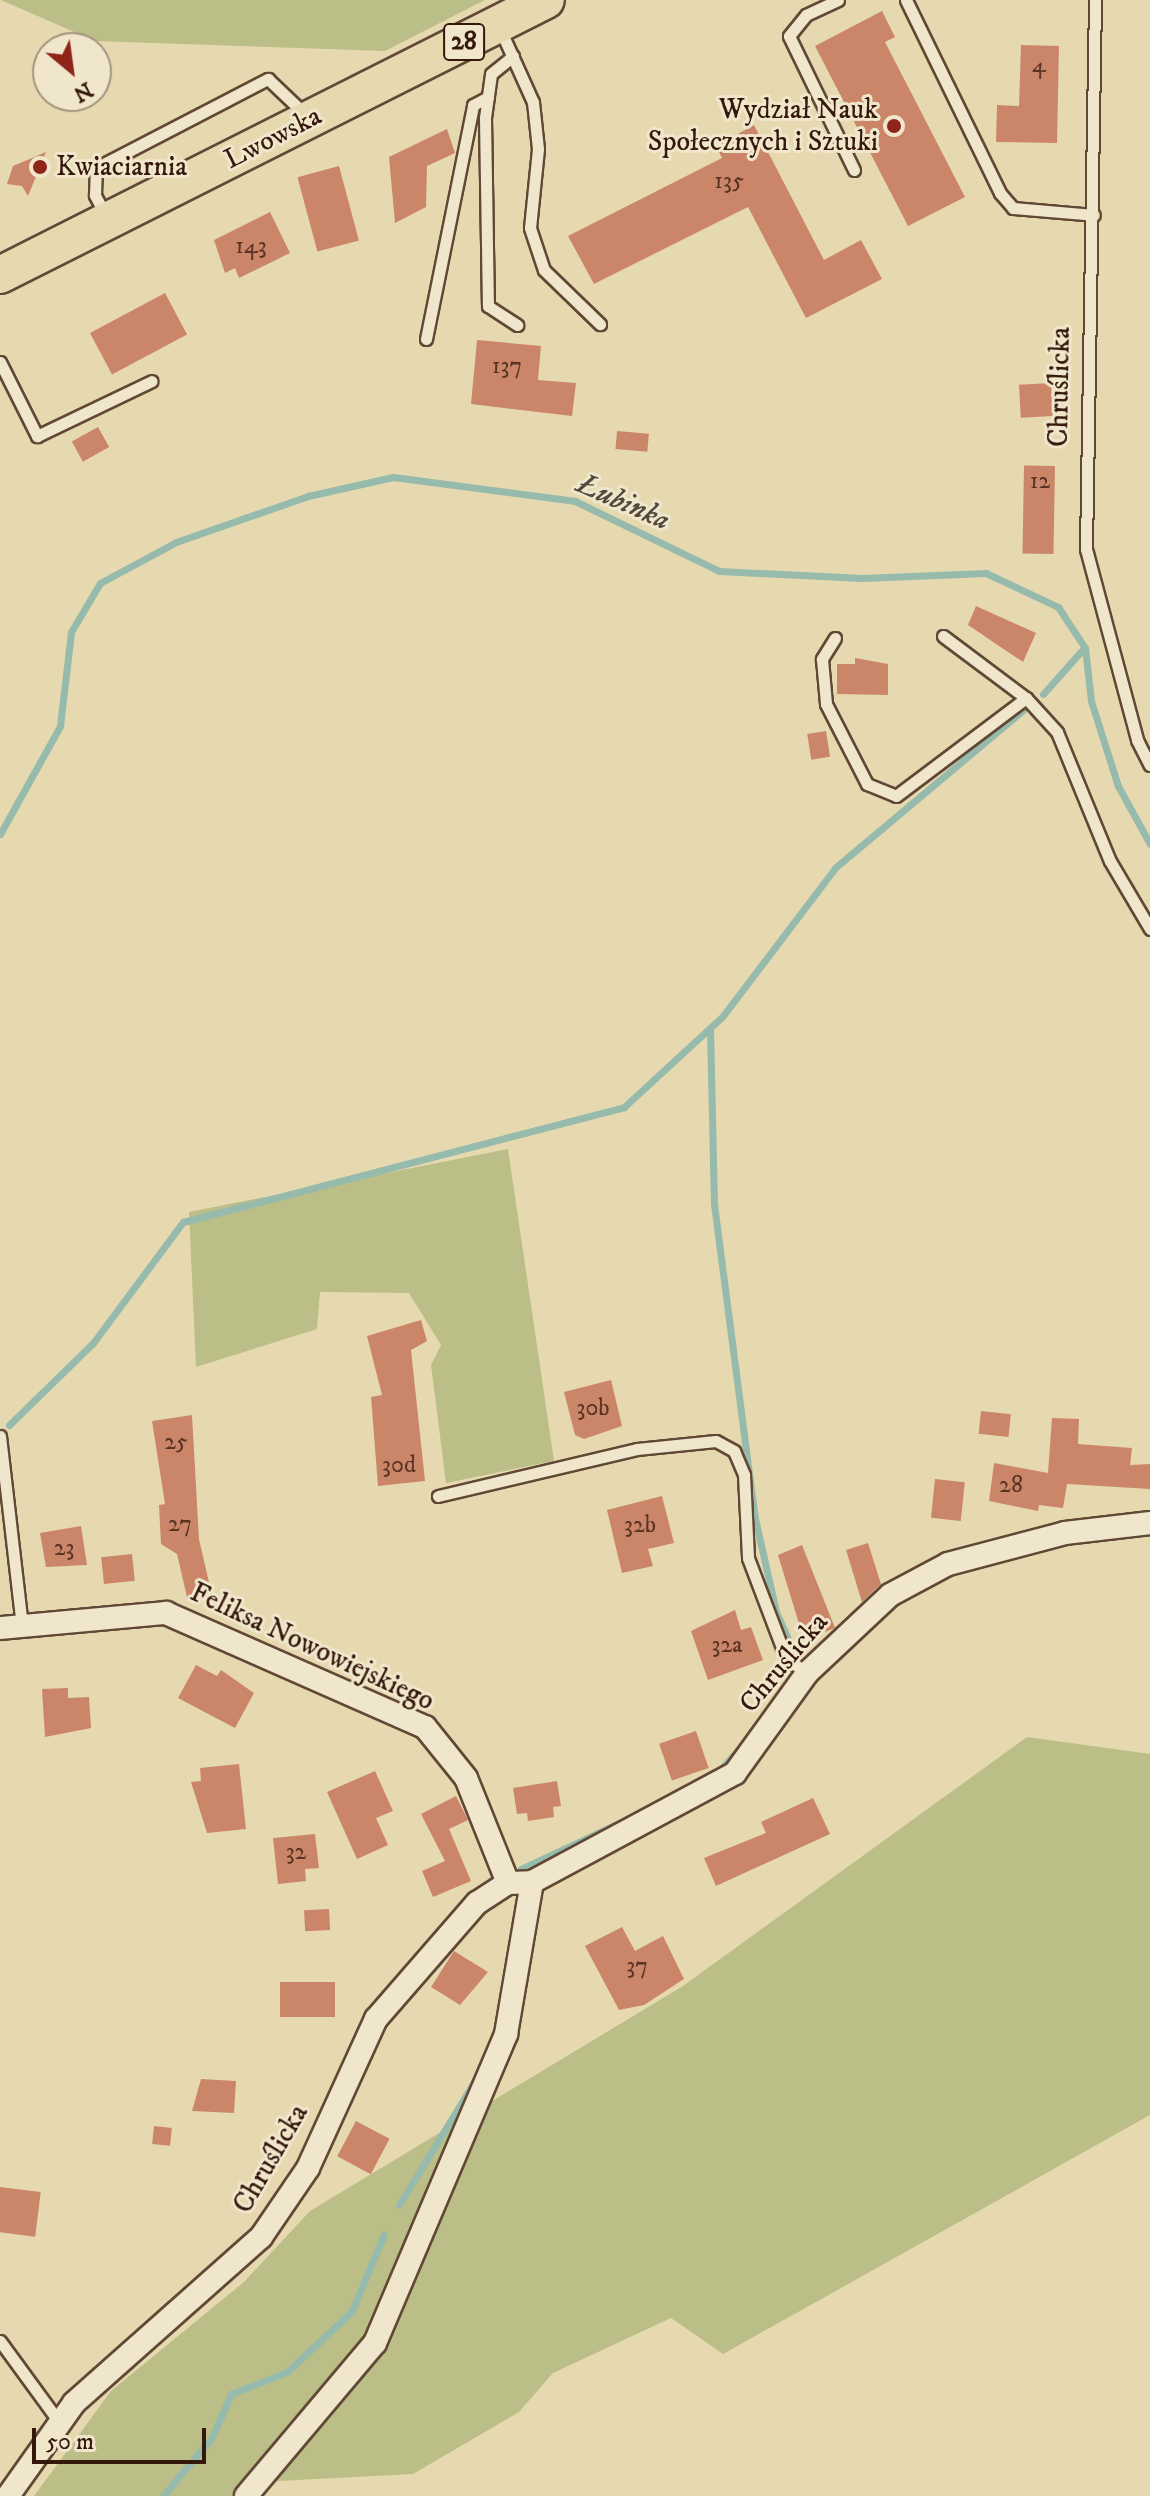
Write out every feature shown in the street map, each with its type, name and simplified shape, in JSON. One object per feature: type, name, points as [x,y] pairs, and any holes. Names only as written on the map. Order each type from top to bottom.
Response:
[{"type":"main road","name":"Lwowska","points":[[0,275],[309,121],[505,40],[546,0]]},
{"type":"street","name":"Chruślicka","points":[[8,2496],[59,2422],[261,2237],[308,2168],[376,2019],[437,1941],[508,1883],[532,1882],[735,1773],[807,1673],[890,1595],[948,1564],[1065,1533],[1150,1523]]},
{"type":"street","name":"Feliksa Nowowiejskiego","points":[[11,1626],[166,1613],[425,1727],[466,1778],[508,1883]]},
{"type":"street","points":[[246,2496],[375,2343],[506,2034],[532,1882]]},
{"type":"lane","points":[[838,0],[806,15],[789,36],[854,170]]},
{"type":"lane","points":[[906,0],[1013,208],[1094,215]]},
{"type":"lane","name":"Chruślicka","points":[[1095,0],[1094,215],[1086,549],[1137,740],[1150,765]]},
{"type":"lane","points":[[505,40],[491,74],[488,97],[488,306],[517,325]]},
{"type":"lane","points":[[505,40],[533,102],[538,149],[530,228],[544,270],[600,324]]},
{"type":"lane","points":[[108,221],[95,195],[96,168],[268,79],[309,121]]},
{"type":"lane","points":[[426,339],[473,105],[488,97]]},
{"type":"lane","points":[[0,362],[37,436],[152,381]]},
{"type":"lane","points":[[943,636],[1026,698],[1057,732],[1110,861],[1150,929]]},
{"type":"lane","points":[[835,638],[822,659],[826,704],[867,784],[896,796],[921,784],[1026,698]]},
{"type":"lane","points":[[0,1436],[11,1626]]},
{"type":"lane","points":[[438,1496],[637,1449],[716,1441],[734,1451],[744,1475],[748,1558],[786,1658],[807,1673]]},
{"type":"lane","points":[[0,2341],[59,2422]]},
{"type":"green space","points":[[1,0],[485,0],[385,51],[112,42],[112,32],[74,32]]},
{"type":"green space","points":[[508,1149],[554,1461],[446,1483],[431,1365],[441,1345],[409,1293],[320,1292],[317,1329],[196,1367],[189,1212]]},
{"type":"green space","points":[[1027,1737],[1150,1754],[1150,2115],[723,2354],[671,2318],[553,2373],[519,2412],[413,2474],[242,2483],[236,2496],[34,2496],[111,2391],[244,2282],[310,2211],[683,1986]]},
{"type":"building","points":[[882,11],[895,37],[885,42],[965,197],[908,226],[815,46]]},
{"type":"building","points":[[1021,45],[1059,46],[1057,143],[996,142],[997,105],[1019,106]]},
{"type":"building","points":[[754,125],[824,260],[861,240],[882,279],[806,318],[748,207],[594,284],[568,236],[722,158],[716,146]]},
{"type":"building","points":[[447,129],[455,153],[427,166],[426,207],[395,223],[389,157]]},
{"type":"building","points":[[46,152],[28,196],[22,186],[7,184],[13,166]]},
{"type":"building","points":[[339,166],[359,240],[317,252],[297,177]]},
{"type":"building","points":[[270,212],[290,253],[239,278],[235,268],[225,273],[214,240]]},
{"type":"building","points":[[165,293],[187,334],[112,374],[90,333]]},
{"type":"building","points":[[477,340],[541,346],[538,380],[576,383],[572,416],[471,404]]},
{"type":"building","points":[[1051,383],[1053,416],[1021,418],[1019,385]]},
{"type":"building","points":[[98,427],[109,447],[83,462],[72,442]]},
{"type":"building","points":[[617,431],[649,434],[647,452],[615,449]]},
{"type":"building","points":[[1024,465],[1055,466],[1053,554],[1022,553]]},
{"type":"building","points":[[976,606],[1036,633],[1023,662],[968,625]]},
{"type":"building","points":[[855,658],[888,664],[888,695],[837,694],[837,664],[855,664]]},
{"type":"building","points":[[826,731],[830,757],[811,760],[807,734]]},
{"type":"building","points":[[421,1320],[427,1341],[411,1350],[425,1481],[378,1486],[371,1397],[382,1395],[367,1336]]},
{"type":"building","points":[[611,1380],[622,1426],[584,1439],[575,1435],[564,1392]]},
{"type":"building","points":[[981,1411],[1011,1414],[1008,1437],[979,1434]]},
{"type":"building","points":[[192,1415],[199,1539],[211,1591],[187,1597],[177,1554],[161,1544],[159,1505],[165,1504],[152,1421]]},
{"type":"building","points":[[1052,1418],[1079,1419],[1078,1444],[1132,1448],[1130,1465],[1150,1464],[1150,1489],[1067,1484],[1063,1508],[1039,1505],[1038,1511],[989,1501],[994,1463],[1048,1473]]},
{"type":"building","points":[[935,1479],[965,1482],[961,1521],[931,1518]]},
{"type":"building","points":[[662,1496],[674,1543],[648,1549],[653,1566],[622,1573],[607,1510]]},
{"type":"building","points":[[81,1526],[87,1565],[46,1567],[40,1533]]},
{"type":"building","points":[[868,1543],[881,1584],[862,1602],[846,1550]]},
{"type":"building","points":[[802,1545],[835,1628],[804,1640],[778,1555]]},
{"type":"building","points":[[132,1554],[135,1581],[104,1584],[101,1557]]},
{"type":"building","points":[[735,1610],[741,1630],[751,1627],[763,1660],[708,1680],[691,1631]]},
{"type":"building","points":[[196,1665],[217,1676],[221,1670],[254,1693],[235,1728],[178,1698]]},
{"type":"building","points":[[68,1688],[68,1698],[89,1697],[91,1728],[45,1737],[42,1689]]},
{"type":"building","points":[[696,1731],[709,1768],[672,1781],[659,1744]]},
{"type":"building","points":[[239,1764],[246,1829],[207,1833],[191,1782],[201,1781],[200,1768]]},
{"type":"building","points":[[375,1771],[393,1811],[376,1818],[388,1845],[357,1859],[327,1792]]},
{"type":"building","points":[[557,1781],[561,1806],[553,1807],[554,1817],[528,1821],[527,1813],[517,1814],[513,1788]]},
{"type":"building","points":[[456,1796],[468,1820],[449,1829],[471,1881],[433,1897],[422,1871],[445,1861],[421,1814]]},
{"type":"building","points":[[813,1798],[830,1834],[716,1886],[704,1858],[766,1833],[761,1822]]},
{"type":"building","points":[[315,1834],[319,1868],[305,1869],[306,1881],[278,1884],[273,1838]]},
{"type":"building","points":[[329,1909],[330,1930],[305,1931],[304,1910]]},
{"type":"building","points":[[622,1927],[635,1951],[663,1936],[684,1979],[644,2005],[619,2010],[585,1946]]},
{"type":"building","points":[[454,1951],[488,1972],[460,2005],[431,1987]]},
{"type":"building","points":[[280,1982],[335,1982],[335,2017],[280,2017]]},
{"type":"building","points":[[201,2079],[236,2081],[234,2113],[192,2111]]},
{"type":"building","points":[[356,2121],[390,2139],[371,2174],[337,2156]]},
{"type":"building","points":[[154,2126],[172,2128],[170,2146],[152,2144]]},
{"type":"building","points":[[0,2187],[41,2192],[35,2237],[0,2232]]},
{"type":"waterway","name":"Łubinka","points":[[0,834],[60,726],[71,632],[100,583],[176,542],[308,496],[393,477],[575,501],[719,571],[862,578],[986,573],[1058,607],[1085,648],[1091,701],[1118,786],[1150,844]]},
{"type":"waterway","points":[[1043,694],[1084,648]]},
{"type":"waterway","points":[[9,1425],[93,1343],[183,1222],[624,1107],[722,1017],[836,867],[1023,710]]},
{"type":"waterway","points":[[710,1028],[714,1204],[754,1514],[776,1612],[791,1645]]},
{"type":"waterway","points":[[720,1770],[741,1747]]},
{"type":"waterway","points":[[521,1869],[617,1824]]},
{"type":"waterway","points":[[399,2205],[479,2074]]},
{"type":"waterway","points":[[163,2496],[212,2437],[231,2394],[287,2372],[352,2311],[384,2234]]},
{"type":"place","name":"Wydział Nauk Społecznych i Sztuki","points":[[894,126]]},
{"type":"place","name":"Kwiaciarnia","points":[[40,167]]}]
